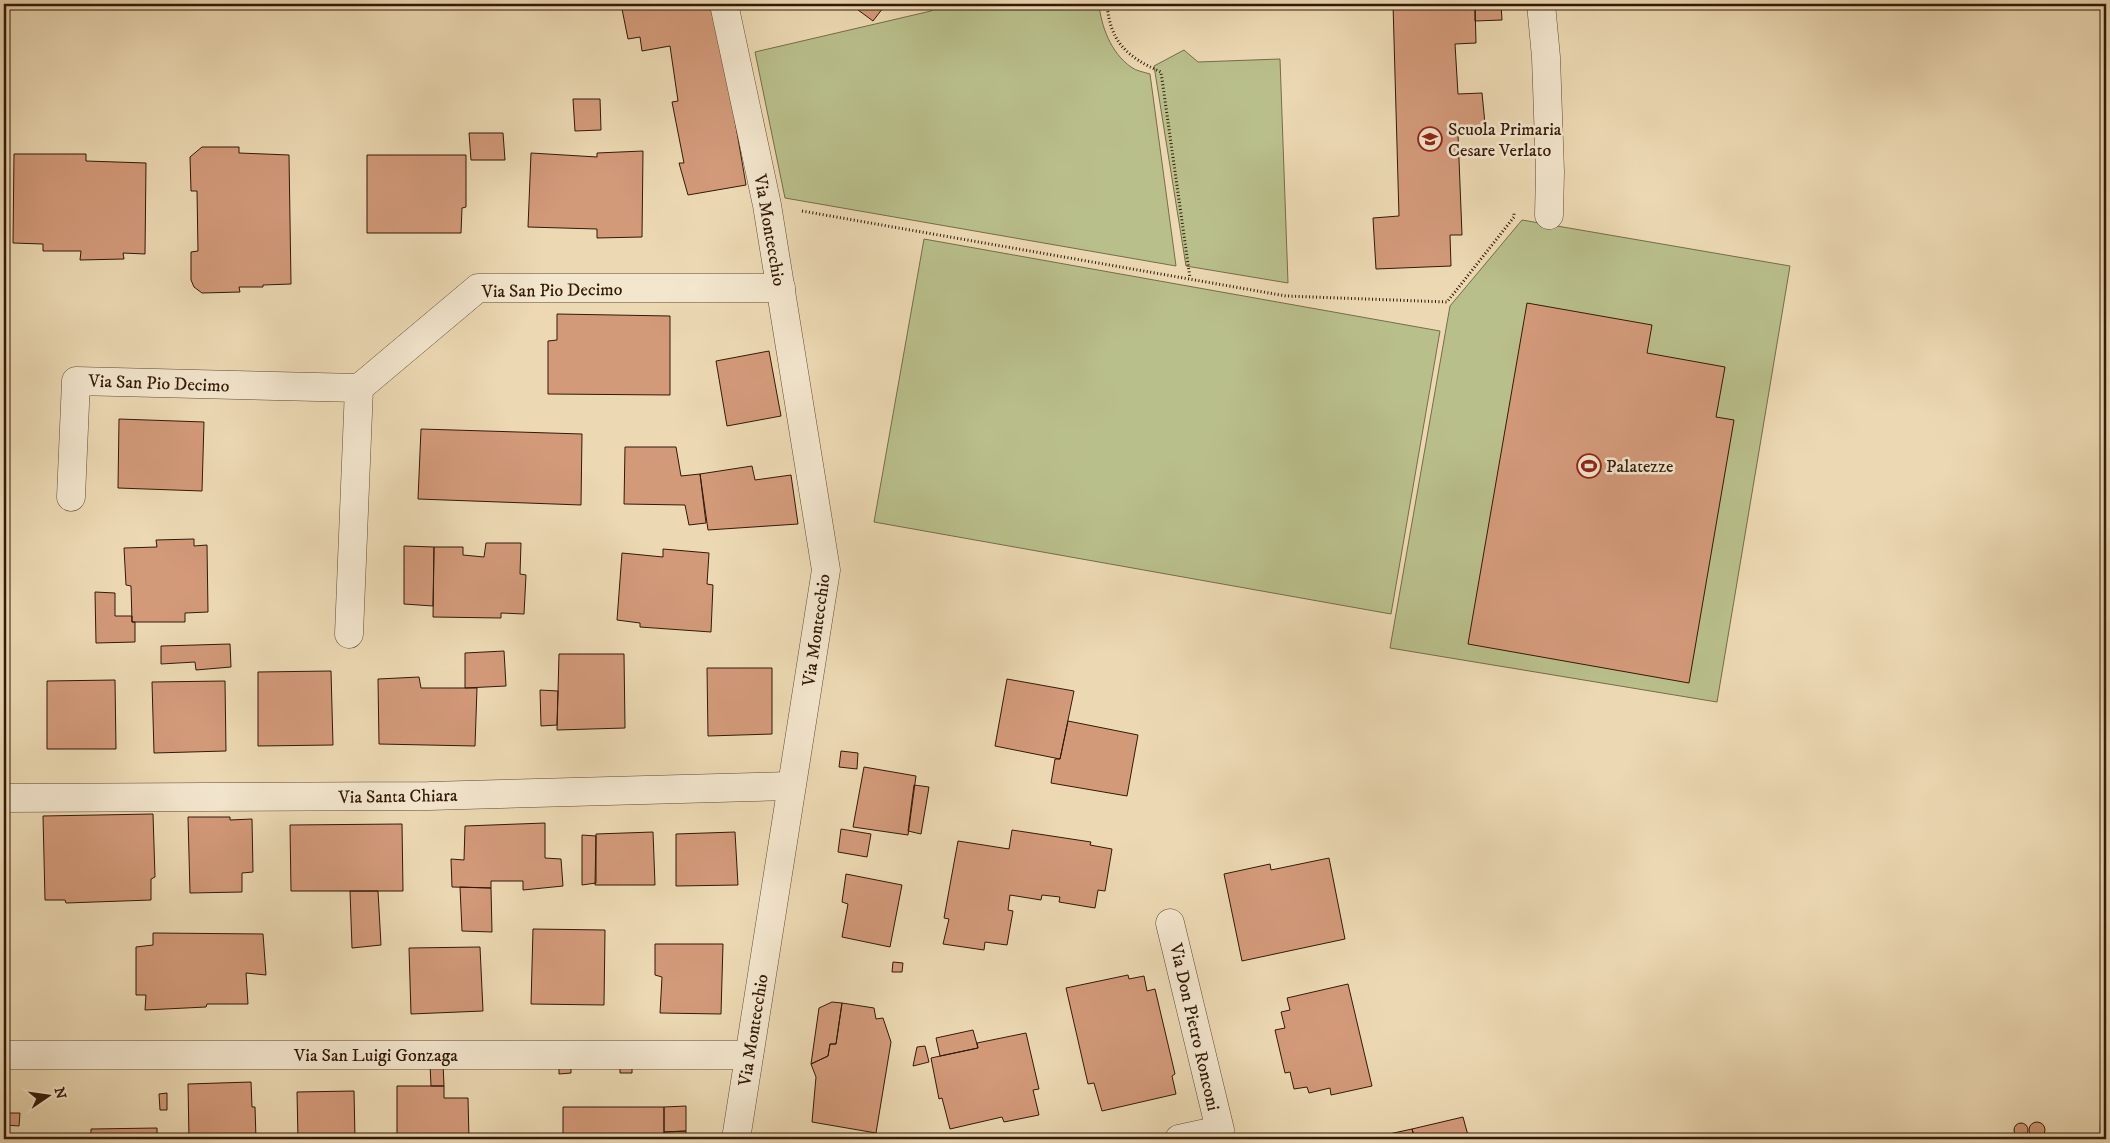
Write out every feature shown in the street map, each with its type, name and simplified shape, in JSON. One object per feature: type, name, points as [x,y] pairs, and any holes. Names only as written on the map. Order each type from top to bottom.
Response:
[{"type":"street","name":"Via Montecchio","points":[[724,4],[767,205],[826,570],[736,1139]]},
{"type":"street","points":[[1541,4],[1550,172],[1549,215]]},
{"type":"street","name":"Via San Pio Decimo","points":[[71,497],[76,381],[359,388],[478,288],[781,288]]},
{"type":"street","points":[[350,634],[359,388]]},
{"type":"street","name":"Via Santa Chiara","points":[[4,798],[429,796],[792,786]]},
{"type":"street","name":"Via Don Pietro Ronconi","points":[[1170,924],[1221,1134],[1179,1139]]},
{"type":"street","name":"Via San Luigi Gonzaga","points":[[4,1055],[749,1055]]},
{"type":"path","points":[[1107,4],[1108,15],[1115,36],[1125,50],[1139,62],[1161,72],[1190,278]]},
{"type":"path","points":[[767,205],[1286,296],[1447,302],[1514,217],[1515,207]]},
{"type":"green space","points":[[939,4],[1099,4],[1108,38],[1118,54],[1133,68],[1150,74],[1176,266],[785,198],[755,52],[931,11]]},
{"type":"green space","points":[[1184,50],[1198,62],[1280,59],[1288,283],[1186,266],[1154,66]]},
{"type":"green space","name":"Palatezze","points":[[1522,220],[1790,266],[1717,702],[1390,648],[1450,306]]},
{"type":"green space","points":[[924,239],[1440,331],[1391,614],[874,522]]},
{"type":"building","points":[[654,4],[715,4],[746,185],[688,195],[679,163],[684,163],[672,102],[678,101],[670,46],[642,51],[640,37],[628,39],[622,9]]},
{"type":"building","points":[[850,4],[886,4],[873,21]]},
{"type":"building","points":[[1393,4],[1475,4],[1476,43],[1455,44],[1458,94],[1482,93],[1486,134],[1458,134],[1462,235],[1450,235],[1451,266],[1376,269],[1373,218],[1399,216]]},
{"type":"building","points":[[1475,4],[1501,4],[1502,20],[1475,21]]},
{"type":"building","points":[[573,99],[600,99],[601,130],[575,131]]},
{"type":"building","points":[[469,133],[503,133],[505,160],[471,160]]},
{"type":"building","points":[[202,147],[239,147],[239,153],[289,155],[291,284],[239,287],[240,292],[202,293],[194,287],[191,280],[191,252],[198,251],[197,191],[191,191],[190,157]]},
{"type":"building","points":[[643,151],[642,237],[597,238],[597,229],[528,227],[531,153],[597,157],[597,153]]},
{"type":"building","points":[[14,154],[86,154],[86,161],[146,163],[145,254],[123,253],[124,259],[80,260],[81,251],[43,251],[43,244],[13,243]]},
{"type":"building","points":[[367,155],[466,155],[466,207],[462,208],[461,233],[367,233]]},
{"type":"building","points":[[1527,303],[1652,325],[1647,353],[1725,367],[1716,417],[1734,420],[1689,683],[1468,644]]},
{"type":"building","points":[[557,314],[670,316],[670,395],[548,394],[548,341],[557,340]]},
{"type":"building","points":[[769,351],[781,416],[727,426],[716,361]]},
{"type":"building","points":[[119,419],[204,422],[202,491],[118,488]]},
{"type":"building","points":[[421,429],[582,434],[581,505],[418,499]]},
{"type":"building","points":[[625,447],[676,447],[681,476],[700,474],[706,523],[689,525],[685,505],[624,504]]},
{"type":"building","points":[[752,466],[755,480],[791,475],[798,524],[708,530],[700,474]]},
{"type":"building","points":[[194,539],[194,546],[207,545],[208,612],[185,613],[185,622],[132,622],[131,586],[126,585],[124,548],[157,547],[156,540]]},
{"type":"building","points":[[486,543],[521,543],[520,574],[526,575],[524,614],[501,613],[501,618],[433,617],[434,547],[463,547],[463,555],[484,557]]},
{"type":"building","points":[[404,546],[434,547],[433,606],[404,604]]},
{"type":"building","points":[[663,549],[709,553],[707,584],[713,585],[711,632],[640,627],[640,623],[617,620],[622,553],[663,557]]},
{"type":"building","points":[[95,592],[115,593],[115,616],[132,616],[132,622],[135,622],[135,642],[96,643]]},
{"type":"building","points":[[230,644],[231,667],[196,670],[195,662],[161,664],[161,646]]},
{"type":"building","points":[[504,651],[506,686],[465,688],[465,653]]},
{"type":"building","points":[[559,654],[624,654],[625,728],[557,730]]},
{"type":"building","points":[[707,668],[772,668],[772,734],[708,736]]},
{"type":"building","points":[[331,671],[333,745],[258,746],[258,672]]},
{"type":"building","points":[[419,677],[421,688],[477,688],[475,746],[379,744],[378,679]]},
{"type":"building","points":[[1007,679],[1074,691],[1060,759],[995,746]]},
{"type":"building","points":[[115,680],[116,749],[47,749],[47,681]]},
{"type":"building","points":[[225,681],[226,751],[154,753],[152,682]]},
{"type":"building","points":[[540,690],[558,691],[557,725],[541,726]]},
{"type":"building","points":[[1068,721],[1138,735],[1127,796],[1051,783],[1055,759],[1060,759]]},
{"type":"building","points":[[841,751],[858,753],[857,769],[839,767]]},
{"type":"building","points":[[864,767],[916,776],[908,835],[853,827]]},
{"type":"building","points":[[914,785],[929,787],[921,834],[908,831]]},
{"type":"building","points":[[153,814],[155,877],[151,879],[151,900],[66,903],[65,900],[45,900],[43,816]]},
{"type":"building","points":[[188,817],[230,817],[230,820],[252,819],[253,872],[242,873],[242,892],[190,893]]},
{"type":"building","points":[[545,823],[545,858],[561,859],[563,886],[523,890],[523,881],[491,881],[491,888],[452,887],[451,859],[464,860],[465,826]]},
{"type":"building","points":[[402,824],[403,891],[291,891],[290,825]]},
{"type":"building","points":[[841,829],[871,834],[867,857],[838,852]]},
{"type":"building","points":[[1012,830],[1091,842],[1090,845],[1112,849],[1105,891],[1098,890],[1095,908],[1059,902],[1060,897],[1042,895],[1041,900],[1010,895],[1008,910],[1013,911],[1007,945],[985,942],[984,950],[943,944],[949,919],[944,918],[958,841],[1009,849]]},
{"type":"building","points":[[653,832],[655,885],[595,885],[596,834]]},
{"type":"building","points":[[735,832],[738,885],[676,886],[676,834]]},
{"type":"building","points":[[582,835],[596,836],[596,883],[582,885]]},
{"type":"building","points":[[1329,858],[1345,939],[1242,961],[1224,874],[1270,864],[1271,870]]},
{"type":"building","points":[[846,874],[902,885],[890,947],[842,937],[848,904],[842,902]]},
{"type":"building","points":[[460,887],[491,888],[492,932],[462,931]]},
{"type":"building","points":[[2106,889],[2106,1139],[2100,1139]]},
{"type":"building","points":[[350,891],[378,891],[381,945],[352,948]]},
{"type":"building","points":[[533,929],[605,930],[604,1005],[531,1004]]},
{"type":"building","points":[[153,933],[263,934],[266,975],[246,973],[248,1004],[207,1004],[206,1007],[145,1010],[146,995],[136,995],[136,947],[153,945]]},
{"type":"building","points":[[655,944],[723,944],[721,1014],[660,1013],[662,977],[655,975]]},
{"type":"building","points":[[480,947],[483,1011],[411,1014],[409,948]]},
{"type":"building","points":[[893,962],[903,963],[902,972],[892,972]]},
{"type":"building","points":[[1128,975],[1129,979],[1144,976],[1147,991],[1155,989],[1175,1074],[1172,1076],[1176,1094],[1102,1111],[1094,1083],[1088,1084],[1066,988]]},
{"type":"building","points":[[1348,984],[1372,1086],[1331,1095],[1330,1088],[1309,1093],[1307,1087],[1294,1089],[1290,1072],[1285,1073],[1275,1030],[1285,1028],[1281,1012],[1290,1010],[1287,998]]},
{"type":"building","points":[[832,1002],[842,1003],[836,1044],[830,1044],[828,1056],[811,1064],[819,1008]]},
{"type":"building","points":[[842,1003],[874,1008],[876,1019],[883,1018],[891,1042],[876,1133],[812,1122],[816,1077],[811,1064],[828,1056],[830,1044],[836,1044]]},
{"type":"building","points":[[973,1030],[978,1048],[940,1056],[936,1038]]},
{"type":"building","points":[[1026,1033],[1039,1089],[1033,1090],[1039,1115],[1004,1122],[1002,1117],[950,1129],[942,1098],[939,1099],[931,1058],[978,1048],[977,1043]]},
{"type":"building","points":[[925,1046],[929,1062],[913,1066],[917,1047]]},
{"type":"building","points":[[620,1061],[632,1061],[632,1073],[620,1073]]},
{"type":"building","points":[[559,1062],[571,1062],[571,1073],[559,1074]]},
{"type":"building","points":[[443,1063],[444,1086],[431,1086],[430,1064]]},
{"type":"building","points":[[251,1082],[252,1107],[255,1107],[256,1139],[189,1139],[188,1084]]},
{"type":"building","points":[[397,1086],[444,1086],[444,1098],[468,1098],[469,1139],[397,1139]]},
{"type":"building","points":[[354,1091],[355,1139],[298,1139],[297,1092]]},
{"type":"building","points":[[167,1093],[167,1110],[160,1110],[159,1094]]},
{"type":"building","points":[[686,1106],[686,1131],[664,1132],[664,1107]]},
{"type":"building","points":[[563,1107],[664,1107],[664,1139],[563,1139]]},
{"type":"building","points":[[6,1113],[20,1113],[19,1126],[5,1125]]},
{"type":"building","points":[[1463,1117],[1469,1139],[1415,1139],[1412,1129]]},
{"type":"building","points":[[2034,1122],[2040,1122],[2045,1127],[2043,1136],[2034,1138],[2029,1133],[2029,1127]]},
{"type":"building","points":[[2018,1123],[2024,1123],[2028,1130],[2024,1137],[2018,1137],[2014,1133],[2014,1127]]},
{"type":"building","points":[[157,1128],[157,1139],[91,1139],[91,1129]]},
{"type":"building","points":[[1412,1129],[1415,1139],[1366,1139]]},
{"type":"building","points":[[686,1131],[686,1139],[664,1139],[664,1132]]},
{"type":"building","points":[[1345,1135],[1346,1139],[1326,1139]]},
{"type":"building","points":[[4,1136],[46,1136],[46,1139],[4,1139]]},
{"type":"building","points":[[298,1136],[298,1139],[282,1139],[282,1137]]},
{"type":"place","name":"Scuola Primaria Cesare Verlato","points":[[1430,139]]},
{"type":"place","name":"Palatezze","points":[[1589,466]]}]
